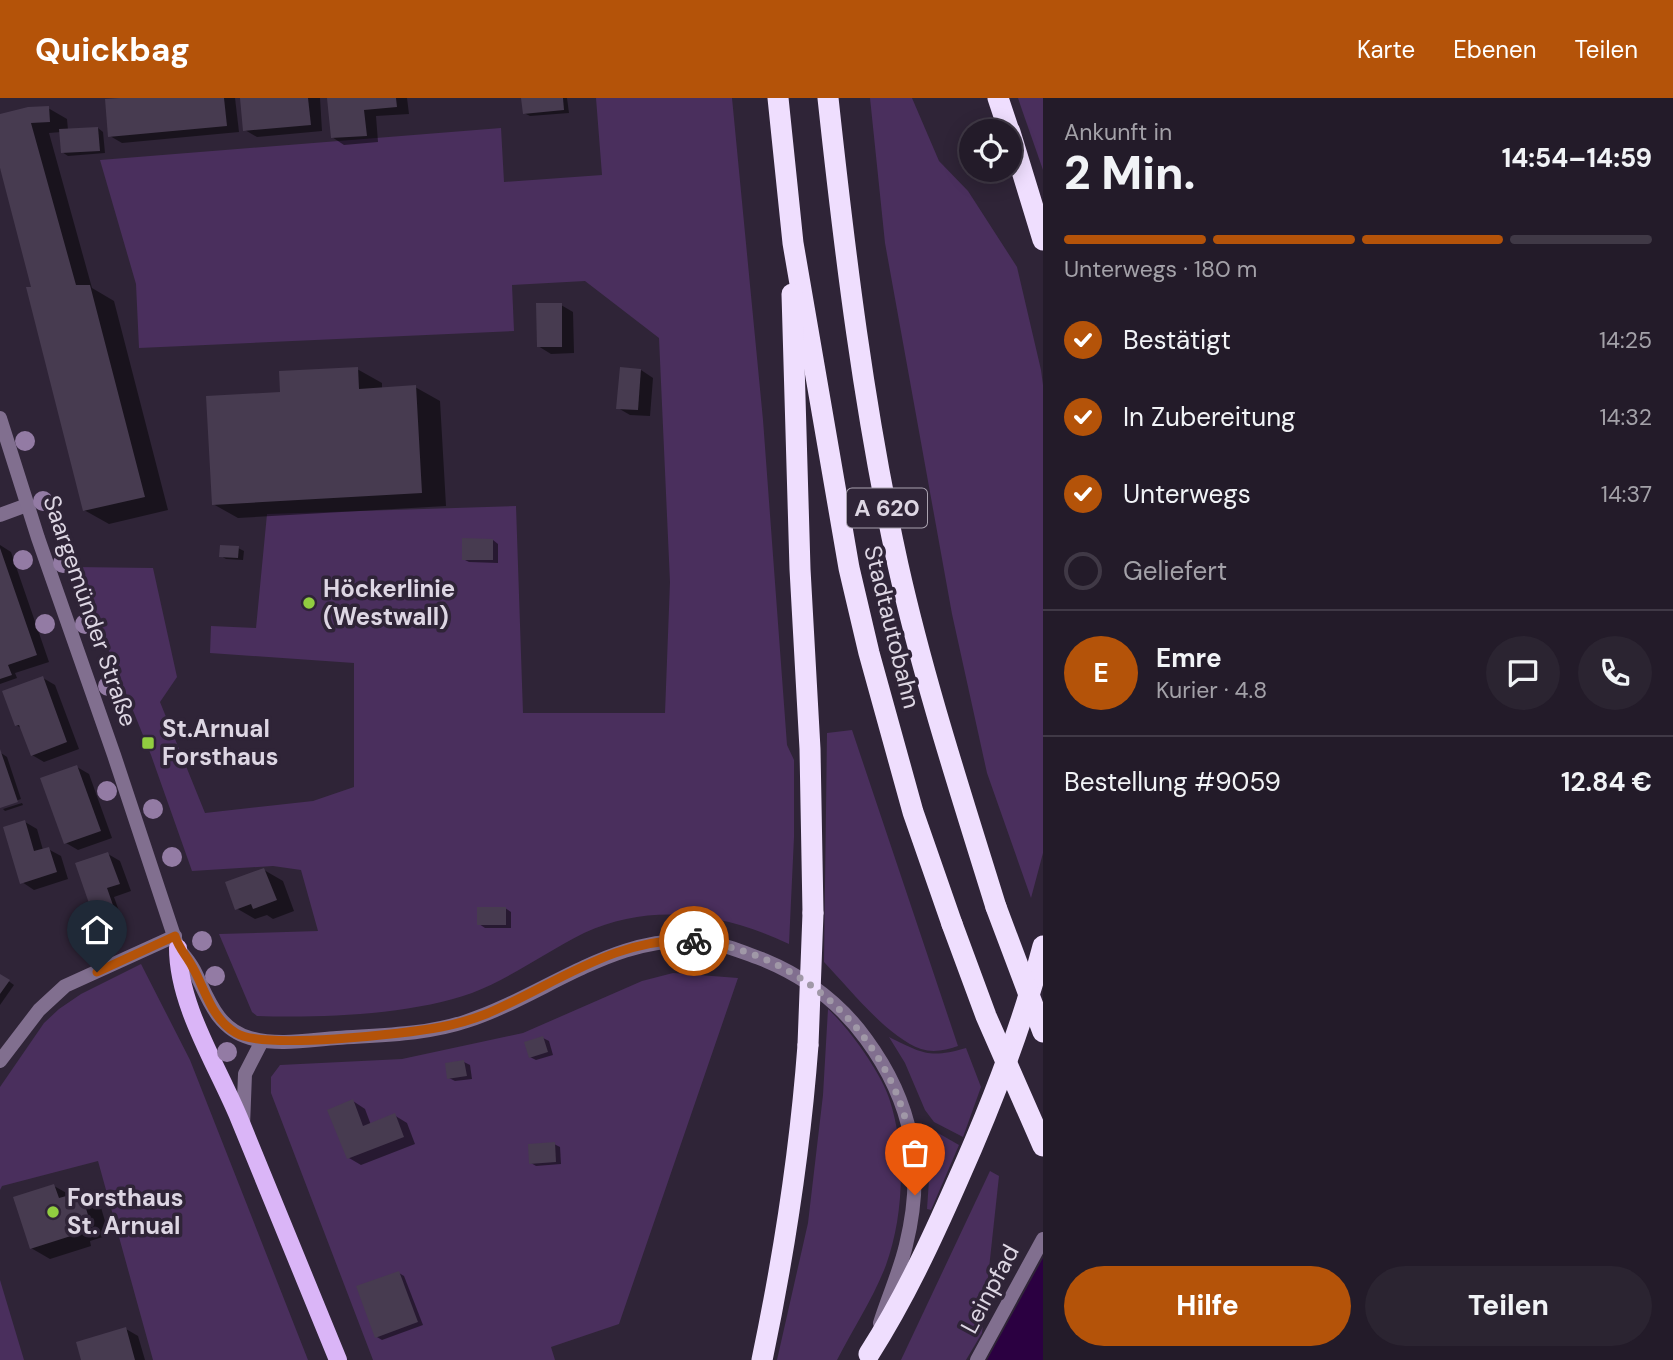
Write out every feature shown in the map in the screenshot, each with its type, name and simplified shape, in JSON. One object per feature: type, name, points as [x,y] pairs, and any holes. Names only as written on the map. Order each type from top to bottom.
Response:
[{"type":"highway","name":"Stadtautobahn","points":[[778,98],[793,243],[852,580],[872,666],[913,812],[952,924],[986,1016],[1043,1146]]},
{"type":"highway","name":"Stadtautobahn","points":[[828,98],[855,332],[898,563],[936,711],[996,907],[1043,1031]]},
{"type":"highway","points":[[998,98],[1005,119]]},
{"type":"highway","points":[[1022,171],[1043,240]]},
{"type":"highway","points":[[762,1360],[782,1268],[794,1186],[808,1045],[813,913],[810,749],[791,328],[793,243]]},
{"type":"highway","points":[[868,1357],[898,1309],[973,1147],[1014,1043],[1043,946]]},
{"type":"main road","points":[[177,942],[178,972],[206,1047],[243,1129],[338,1360]]},
{"type":"street","name":"Saargemünder Straße","points":[[0,418],[27,505],[177,942],[193,967],[209,1005],[222,1022],[237,1034],[262,1041],[416,1031],[465,1022],[587,966],[624,951],[658,942],[686,940],[713,943],[769,962],[802,978],[829,999],[861,1032],[884,1064],[901,1102],[912,1144],[916,1179],[906,1247],[868,1357]]},
{"type":"street","points":[[0,515],[27,505]]},
{"type":"street","points":[[0,1061],[38,1010],[65,986],[177,942]]},
{"type":"street","points":[[243,1129],[244,1074],[262,1041]]},
{"type":"street","name":"Leinpfad","points":[[977,1360],[1043,1239]]},
{"type":"shaded area","points":[[596,98],[732,98],[763,420],[787,745],[794,760],[789,944],[764,933],[713,919],[687,915],[635,917],[584,933],[501,980],[448,1000],[366,1014],[257,1016],[252,1012],[219,934],[318,931],[301,870],[273,866],[192,871],[151,755],[75,567],[153,568],[177,677],[160,702],[205,813],[313,801],[354,787],[354,663],[210,653],[211,626],[256,628],[267,514],[516,506],[523,713],[665,713],[670,582],[659,338],[585,281],[512,285],[514,331],[139,348],[136,284],[100,160],[501,128],[504,182],[602,175]]},
{"type":"shaded area","points":[[870,98],[912,98],[939,161],[968,191],[1017,267],[1041,370],[1043,853],[1031,898],[987,773],[952,614],[885,243]]},
{"type":"shaded area","points":[[1018,98],[1043,98],[1043,170],[1021,107]]},
{"type":"shaded area","points":[[852,730],[958,1046],[931,1051],[908,1043],[869,1011],[824,962],[827,733]]},
{"type":"shaded area","points":[[141,964],[190,1060],[308,1360],[153,1360],[98,1161],[2,1186],[0,1190],[0,1087],[44,1023],[59,1009],[81,994]]},
{"type":"shaded area","points":[[673,973],[738,978],[619,1324],[551,1347],[555,1360],[373,1360],[271,1093],[271,1077],[280,1065],[402,1059],[523,1033],[642,981]]},
{"type":"shaded area","points":[[828,1009],[864,1052],[890,1101],[901,1162],[899,1205],[886,1265],[837,1360],[777,1360],[808,1223],[823,1095]]},
{"type":"shaded area","points":[[889,1037],[926,1053],[943,1053],[966,1048],[981,1087],[963,1137],[934,1122],[925,1110],[905,1063]]},
{"type":"shaded area","points":[[924,1125],[959,1145],[931,1210],[927,1209],[929,1180]]},
{"type":"shaded area","points":[[990,1171],[999,1176],[982,1333],[966,1360],[901,1360]]},
{"type":"shaded area","points":[[1043,1258],[1043,1360],[987,1360]]},
{"type":"shaded area","points":[[0,1280],[24,1360],[0,1360]]},
{"type":"building","points":[[224,98],[227,126],[108,137],[105,99]]},
{"type":"building","points":[[240,98],[308,98],[311,125],[243,131]]},
{"type":"building","points":[[327,98],[396,98],[397,107],[364,110],[367,136],[331,138]]},
{"type":"building","points":[[521,98],[563,98],[564,110],[523,114]]},
{"type":"building","points":[[49,106],[50,122],[31,123],[76,285],[90,285],[145,497],[83,511],[26,287],[31,287],[0,168],[0,114],[28,107]]},
{"type":"building","points":[[98,127],[100,151],[61,153],[59,129]]},
{"type":"building","points":[[536,303],[562,303],[562,347],[537,347]]},
{"type":"building","points":[[358,367],[359,389],[416,385],[422,493],[212,505],[206,396],[280,392],[279,371]]},
{"type":"building","points":[[620,367],[641,369],[638,410],[616,409]]},
{"type":"building","points":[[462,538],[493,539],[493,560],[462,560]]},
{"type":"building","points":[[220,545],[239,546],[238,558],[219,557]]},
{"type":"building","points":[[0,548],[37,655],[8,665],[12,675],[0,679]]},
{"type":"building","points":[[43,676],[67,742],[31,756],[19,725],[15,726],[2,691]]},
{"type":"building","points":[[0,749],[18,802],[0,808]]},
{"type":"building","points":[[77,765],[101,831],[64,844],[40,778]]},
{"type":"building","points":[[25,820],[34,851],[49,847],[57,872],[20,884],[3,827]]},
{"type":"building","points":[[108,852],[120,884],[107,888],[121,928],[100,935],[75,863]]},
{"type":"building","points":[[264,868],[277,900],[253,909],[251,904],[235,910],[225,882]]},
{"type":"building","points":[[477,907],[506,907],[506,925],[477,925]]},
{"type":"building","points":[[0,974],[10,980],[0,994]]},
{"type":"building","points":[[543,1036],[548,1052],[529,1058],[524,1042]]},
{"type":"building","points":[[464,1060],[467,1076],[447,1079],[445,1063]]},
{"type":"building","points":[[353,1099],[363,1126],[395,1113],[404,1137],[347,1159],[327,1110]]},
{"type":"building","points":[[555,1142],[556,1162],[529,1164],[528,1144]]},
{"type":"building","name":"Forsthaus St. Arnual","points":[[54,1184],[59,1198],[81,1192],[91,1225],[72,1231],[74,1235],[30,1249],[13,1197]]},
{"type":"building","points":[[399,1271],[418,1322],[375,1338],[356,1286]]},
{"type":"building","points":[[126,1327],[135,1360],[81,1360],[76,1342]]},
{"type":"way so far","points":[[694,941],[713,943],[739,951],[802,978],[829,999],[861,1032],[884,1064],[901,1102],[912,1144],[915,1195]]},
{"type":"place","name":"Höckerlinie (Westwall)","points":[[309,603]]},
{"type":"place","name":"St.Arnual Forsthaus","points":[[148,743]]},
{"type":"place","name":"Forsthaus St. Arnual","points":[[53,1212]]},
{"type":"route","points":[[97,972],[175,936],[178,948],[193,967],[209,1005],[222,1022],[237,1034],[262,1041],[304,1040],[416,1031],[465,1022],[624,951],[658,942],[694,941]]}]
